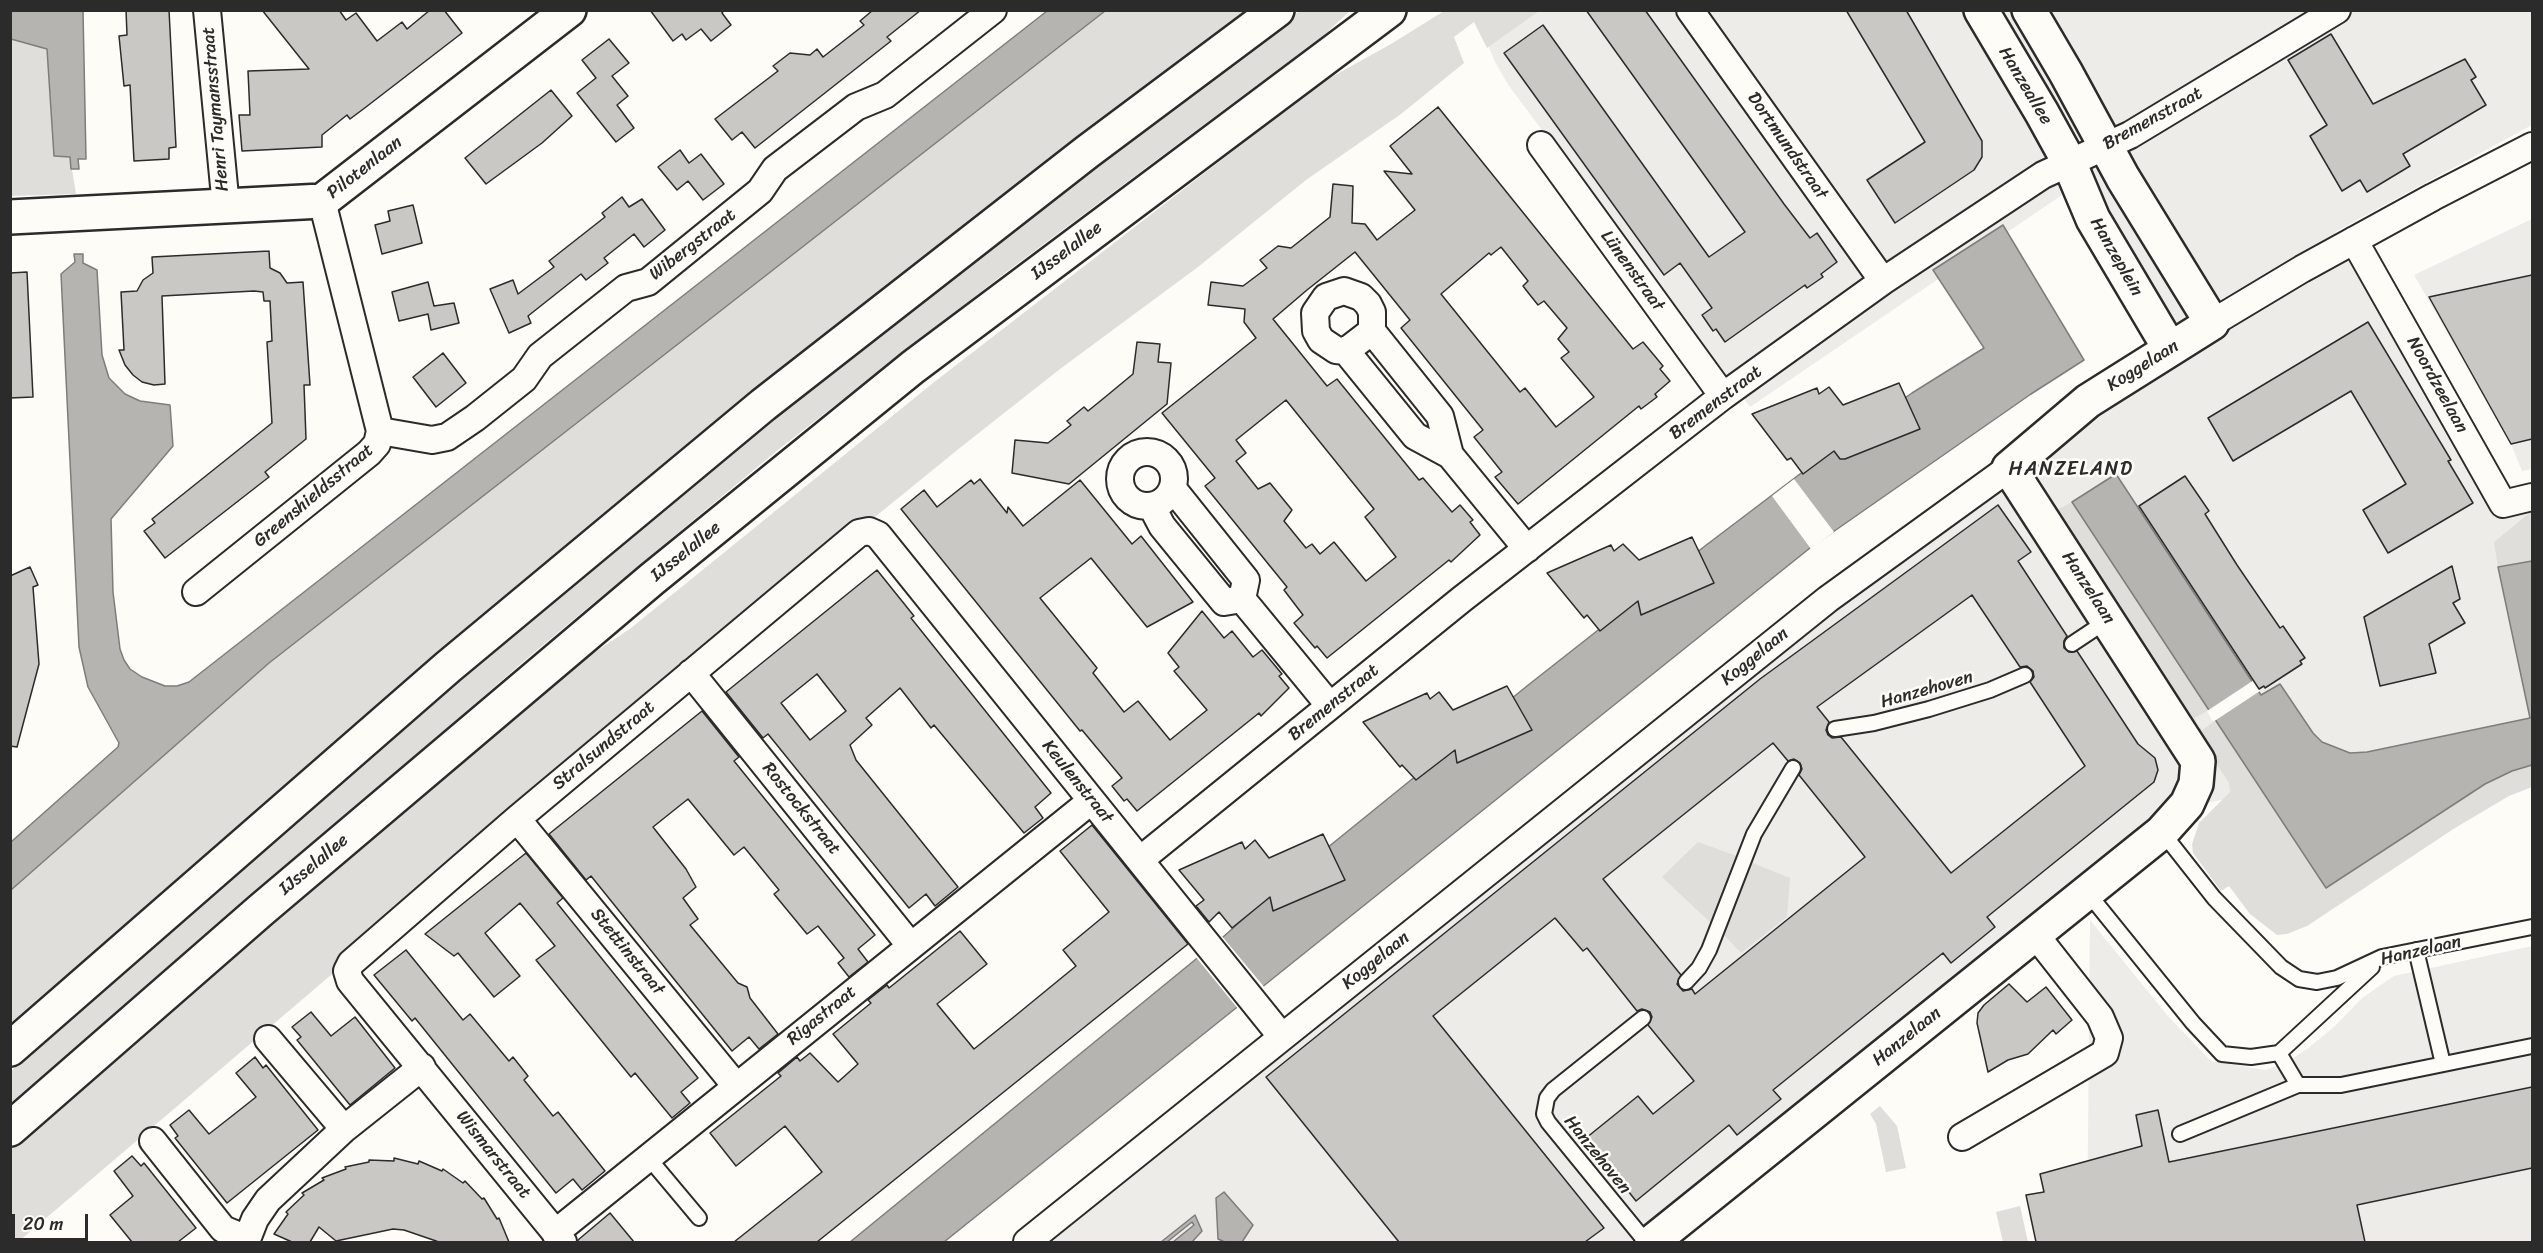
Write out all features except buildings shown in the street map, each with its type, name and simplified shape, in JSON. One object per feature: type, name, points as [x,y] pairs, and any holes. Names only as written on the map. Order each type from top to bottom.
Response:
[{"type":"main road","name":"Pilotenlaan","points":[[10,217],[322,201],[569,10]]},
{"type":"main road","points":[[10,1049],[448,667],[754,412],[1087,152],[1277,10]]},
{"type":"main road","name":"IJsselallee","points":[[10,1129],[261,910],[634,595],[895,381],[1389,10]]},
{"type":"main road","name":"Hanzeallee","points":[[1981,10],[2069,162]]},
{"type":"main road","points":[[2029,10],[2105,147],[2212,323]]},
{"type":"main road","name":"Hanzeplein","points":[[2069,162],[2093,219],[2170,349]]},
{"type":"main road","name":"Koggelaan","points":[[2009,468],[2088,401],[2212,323]]},
{"type":"main road","name":"Hanzelaan","points":[[1652,1242],[2162,832],[2187,804],[2196,784],[2198,761],[2009,468]]},
{"type":"street","name":"Henri Taymansstraat","points":[[207,10],[226,207]]},
{"type":"street","name":"Wibergstraat","points":[[380,431],[432,440],[447,437],[466,425],[525,379],[540,356],[626,288],[648,282],[760,191],[775,170],[856,107],[885,95],[993,10]]},
{"type":"street","name":"Dortmundstraat","points":[[1690,10],[1883,281]]},
{"type":"street","name":"Bremenstraat","points":[[1140,860],[1527,549],[1723,396],[1883,281],[1974,219],[2043,176],[2130,135],[2323,14]]},
{"type":"street","name":"Lünenstraat","points":[[1541,145],[1723,396]]},
{"type":"street","name":"Koggelaan","points":[[2212,323],[2354,240],[2532,146]]},
{"type":"street","name":"Greenshieldsstraat","points":[[196,592],[378,444],[380,431],[322,201]]},
{"type":"street","name":"Noordzeelaan","points":[[2354,240],[2503,504],[2532,497]]},
{"type":"street","points":[[1450,455],[1440,416],[1372,331],[1372,312],[1361,297],[1344,291],[1326,297],[1315,313],[1316,332],[1328,346],[1346,351],[1415,436],[1450,455],[1527,549]]},
{"type":"street","points":[[1346,351],[1372,331]]},
{"type":"street","points":[[1174,490],[1152,507],[1135,505],[1121,490],[1120,473],[1128,459],[1143,452],[1159,454],[1164,458],[1174,472],[1174,490],[1246,580],[1242,598]]},
{"type":"street","name":"Koggelaan","points":[[1027,1242],[1828,598],[2009,468]]},
{"type":"street","points":[[1152,507],[1162,526],[1224,602],[1242,598]]},
{"type":"street","name":"Keulenstraat","points":[[869,531],[878,535],[1282,1037]]},
{"type":"street","name":"Stralsundstraat","points":[[347,971],[351,963],[517,819],[860,533],[869,531]]},
{"type":"street","points":[[1242,598],[1330,706]]},
{"type":"street","name":"Rostockstraat","points":[[691,673],[910,945]]},
{"type":"street","name":"Rigastraat","points":[[559,1238],[647,1156],[1090,801]]},
{"type":"street","name":"Stettinstraat","points":[[517,819],[736,1086]]},
{"type":"street","points":[[1962,1137],[2105,1053],[2109,1038],[2100,1017],[2034,933]]},
{"type":"street","name":"Wismarstraat","points":[[347,971],[350,981],[422,1066],[559,1238]]},
{"type":"street","points":[[268,1039],[344,1129]]},
{"type":"street","points":[[153,1141],[223,1229],[250,1241],[255,1219],[268,1200],[344,1129],[422,1066]]},
{"type":"lane","points":[[2072,644],[2108,620]]},
{"type":"lane","name":"Hanzehoven","points":[[1835,729],[1874,723],[1929,709],[1990,690],[2025,675]]},
{"type":"lane","points":[[1686,982],[1699,968],[1709,950],[1754,834],[1793,768]]},
{"type":"lane","name":"Hanzelaan","points":[[2162,832],[2214,898],[2281,967],[2299,979],[2317,982],[2337,978],[2382,957],[2532,927]]},
{"type":"lane","points":[[2086,891],[2193,1023],[2222,1054],[2251,1058],[2279,1053],[2382,957]]},
{"type":"lane","points":[[2416,950],[2444,1064]]},
{"type":"lane","name":"Hanzehoven","points":[[1643,1018],[1553,1090],[1547,1098],[1544,1114],[1548,1122],[1646,1242]]},
{"type":"lane","points":[[2180,1134],[2298,1085],[2341,1085],[2532,1046]]},
{"type":"lane","points":[[2279,1053],[2298,1085]]},
{"type":"lane","points":[[647,1156],[699,1218]]},
{"type":"shaded area","points":[[10,11],[83,11],[86,159],[78,159],[79,169],[71,169],[70,157],[54,156],[47,49],[11,39]]},
{"type":"shaded area","points":[[1047,11],[1105,11],[269,663],[11,890],[11,842],[118,747],[119,743],[88,687],[79,647],[61,274],[75,262],[74,254],[83,254],[83,263],[97,270],[102,355],[109,378],[125,394],[140,401],[170,405],[173,446],[111,519],[113,592],[120,649],[124,660],[130,669],[142,677],[165,686],[177,686],[189,682]]},
{"type":"shaded area","points":[[1105,11],[1253,11],[663,471],[303,771],[11,1024],[10,890],[269,663]]},
{"type":"shaded area","points":[[1299,11],[1350,11],[1324,35],[1005,273],[779,449],[531,655],[11,1108],[11,1071],[607,551],[878,333]]},
{"type":"shaded area","points":[[1444,11],[1539,11],[1487,48],[1474,22],[1454,37],[1464,63],[1401,114],[1306,180],[1198,267],[1060,369],[961,447],[726,638],[18,1242],[11,1242],[10,1149],[543,687],[631,628],[933,383],[1321,83]]},
{"type":"shaded area","points":[[1474,11],[2532,11],[2532,125],[2335,232],[2509,506],[2532,502],[2532,743],[2167,810],[1632,1242],[1042,1242],[1714,698],[2184,338],[2087,178],[1750,407],[1509,86],[1495,62]]},
{"type":"shaded area","points":[[10,39],[47,49],[54,156],[70,157],[76,194],[11,196]]},
{"type":"shaded area","points":[[2532,219],[2532,469],[2522,471],[2511,444],[2414,275]]},
{"type":"shaded area","points":[[2003,225],[2084,360],[2031,394],[1810,548],[944,1242],[850,1242],[1223,937],[1285,882],[1527,686],[1850,436],[1912,393],[1984,348],[1933,270]]},
{"type":"shaded area","points":[[2116,474],[2261,695],[2280,684],[2313,733],[2322,742],[2350,753],[2367,752],[2530,718],[2498,567],[2532,561],[2532,765],[2512,771],[2485,784],[2326,888],[2072,502]]},
{"type":"shaded area","points":[[2072,502],[2209,710],[2193,719],[2197,720],[2191,724],[2083,561],[2088,556],[2057,510]]},
{"type":"shaded area","points":[[2532,511],[2532,561],[2498,567],[2494,542]]},
{"type":"shaded area","points":[[2216,720],[2327,888],[2485,784],[2512,771],[2532,765],[2532,787],[2509,796],[2455,828],[2307,926],[2287,934],[2277,935],[2250,914],[2229,886],[2221,891],[2193,853],[2192,844],[2199,823],[2230,792],[2229,783],[2195,731],[2202,727],[2201,731]]},
{"type":"shaded area","points":[[1698,842],[1737,856],[1713,925],[1662,877]]},
{"type":"shaded area","points":[[1750,862],[1790,878],[1787,917],[1741,953],[1723,934]]},
{"type":"shaded area","points":[[2090,920],[2167,1015],[2211,1061],[2265,1070],[2285,1063],[2307,1049],[2335,1026],[2362,998],[2394,976],[2532,946],[2532,1242],[2087,1242]]},
{"type":"shaded area","points":[[1880,1106],[1897,1126],[1906,1168],[1886,1172],[1876,1124],[1870,1114]]},
{"type":"shaded area","points":[[1224,1192],[1253,1225],[1242,1242],[1225,1242],[1218,1239],[1216,1198]]},
{"type":"shaded area","points":[[2020,1206],[2028,1242],[2003,1242],[1996,1212]]},
{"type":"shaded area","points":[[1195,1215],[1202,1231],[1192,1242],[1173,1242],[1194,1225],[1192,1222],[1167,1242],[1161,1242]]},
{"type":"pier","points":[[1794,479],[1834,532],[1811,549],[1772,496]]},
{"type":"pier","points":[[2254,680],[2260,691],[2213,722],[2207,711]]},
{"type":"pier","points":[[1221,935],[1265,988],[1239,1010],[1195,956]]},
{"type":"district","name":"HANZELAND","points":[[2071,470]]}]
